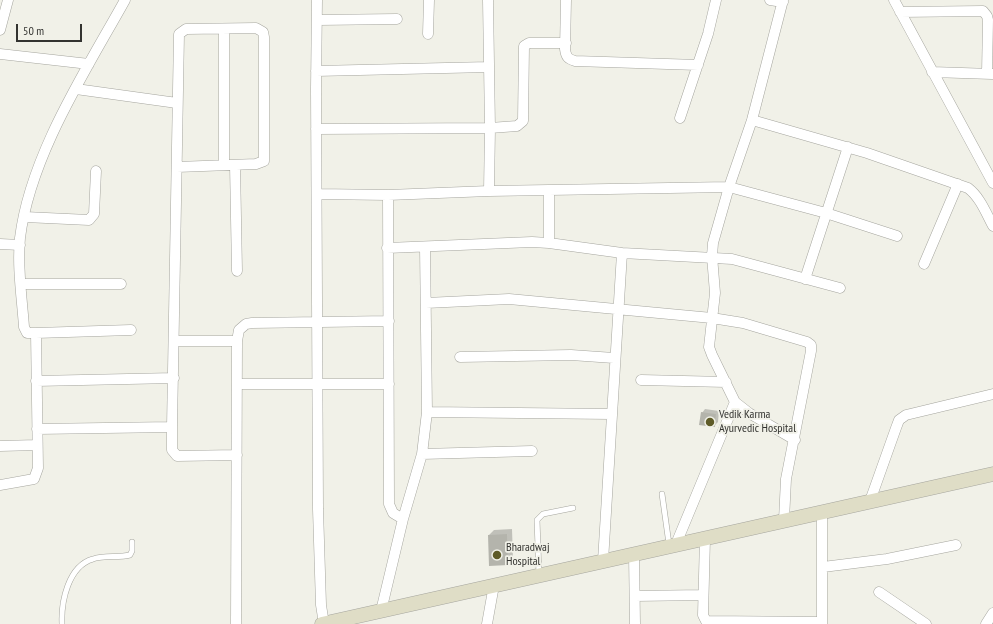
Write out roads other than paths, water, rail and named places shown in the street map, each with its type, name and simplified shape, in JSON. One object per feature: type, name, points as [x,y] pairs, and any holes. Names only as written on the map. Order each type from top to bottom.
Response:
[{"type":"main road","points":[[324,624],[993,474]]},
{"type":"street","points":[[0,30],[8,0]]},
{"type":"street","points":[[125,0],[89,64],[39,162],[25,217],[20,245],[24,330],[27,332],[36,333],[131,330]]},
{"type":"street","points":[[317,0],[316,129],[318,194],[318,516],[321,605],[324,624]]},
{"type":"street","points":[[428,34],[429,0]]},
{"type":"street","points":[[488,0],[490,128],[489,191]]},
{"type":"street","points":[[566,0],[566,55],[569,59],[575,61],[698,65]]},
{"type":"street","points":[[680,118],[698,65],[716,0]]},
{"type":"street","points":[[770,0],[783,1],[752,120],[729,187],[713,243],[712,256],[715,293],[709,347],[735,402],[749,413],[795,440]]},
{"type":"street","points":[[894,0],[993,182]]},
{"type":"street","points":[[900,12],[983,11],[987,16],[990,74],[932,72]]},
{"type":"street","points":[[318,20],[397,19]]},
{"type":"street","points":[[177,167],[261,163],[265,156],[263,32],[256,28],[186,29],[179,34],[172,450],[177,456],[237,456]]},
{"type":"street","points":[[224,29],[224,165]]},
{"type":"street","points":[[316,129],[490,128],[517,126],[523,121],[523,50],[526,44],[566,43]]},
{"type":"street","points":[[0,54],[89,64]]},
{"type":"street","points":[[316,71],[489,67]]},
{"type":"street","points":[[76,89],[177,103]]},
{"type":"street","points":[[752,120],[848,147],[958,184],[974,192],[993,226]]},
{"type":"street","points":[[805,279],[848,147]]},
{"type":"street","points":[[236,165],[237,270]]},
{"type":"street","points":[[25,217],[89,220],[94,214],[96,171]]},
{"type":"street","points":[[924,264],[958,184]]},
{"type":"street","points":[[318,194],[388,195],[489,191],[729,187],[826,213],[897,236]]},
{"type":"street","points":[[548,191],[548,243]]},
{"type":"street","points":[[388,195],[389,504],[392,513],[403,519]]},
{"type":"street","points":[[387,248],[548,243],[622,253],[712,256],[739,260],[840,288]]},
{"type":"street","points":[[0,244],[20,245]]},
{"type":"street","points":[[382,611],[403,519],[422,454],[428,412],[424,248]]},
{"type":"street","points":[[603,561],[614,358],[622,253]]},
{"type":"street","points":[[21,284],[122,284]]},
{"type":"street","points":[[426,302],[509,299],[712,318],[758,328],[802,340],[811,345],[795,440],[786,479],[784,520]]},
{"type":"street","points":[[236,624],[236,384],[237,341],[239,330],[246,324],[318,321],[388,321]]},
{"type":"street","points":[[0,485],[34,479],[38,468],[36,333]]},
{"type":"street","points":[[174,340],[237,341]]},
{"type":"street","points":[[460,357],[553,355],[614,358]]},
{"type":"street","points":[[36,381],[174,378]]},
{"type":"street","points":[[641,380],[726,382]]},
{"type":"street","points":[[236,384],[388,384]]},
{"type":"street","points":[[870,501],[896,428],[902,417],[911,413],[993,394]]},
{"type":"street","points":[[673,545],[735,402]]},
{"type":"street","points":[[428,412],[611,414]]},
{"type":"street","points":[[37,429],[172,427]]},
{"type":"street","points":[[0,446],[37,445]]},
{"type":"street","points":[[422,454],[532,451]]},
{"type":"street","points":[[705,538],[703,618],[710,622],[822,623],[822,512]]},
{"type":"street","points":[[823,568],[887,559],[956,545]]},
{"type":"street","points":[[634,554],[635,624]]},
{"type":"street","points":[[487,624],[494,585]]},
{"type":"street","points":[[879,592],[926,624]]},
{"type":"street","points":[[635,596],[703,595]]},
{"type":"street","points":[[986,624],[993,613]]},
{"type":"lane","points":[[662,494],[673,545]]},
{"type":"lane","points":[[539,575],[537,520],[543,514],[573,508]]},
{"type":"lane","points":[[62,624],[64,603],[70,580],[76,571],[92,559],[130,555],[132,551],[132,542]]},
{"type":"place","name":"Vedik Karma Ayurvedic Hospital","points":[[710,422]]},
{"type":"place","name":"Bharadwaj Hospital","points":[[497,555]]}]
